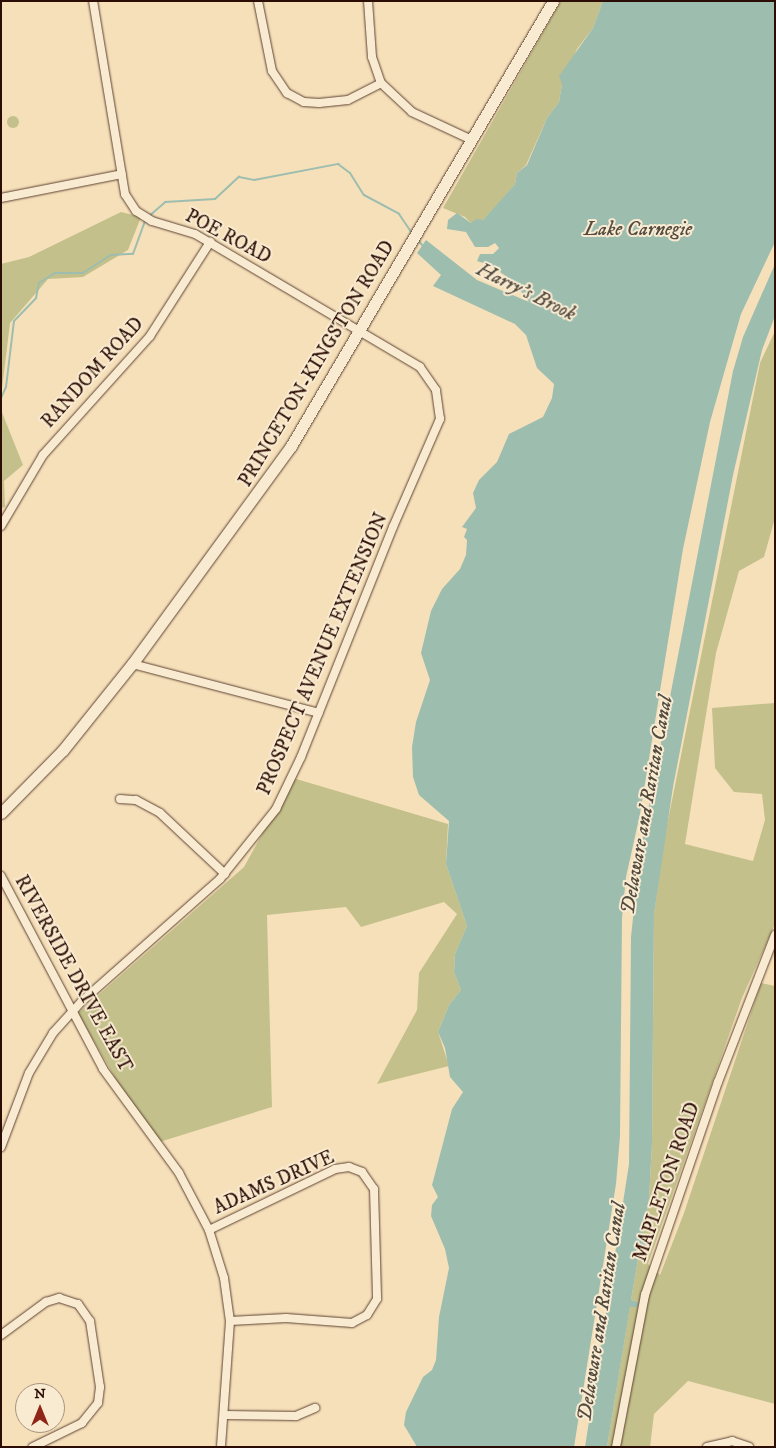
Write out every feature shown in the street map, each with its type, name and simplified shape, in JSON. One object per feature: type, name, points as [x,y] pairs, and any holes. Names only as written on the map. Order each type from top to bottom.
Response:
[{"type":"main road","name":"PRINCETON-KINGSTON ROAD","points":[[1,813],[63,750],[132,664],[256,497],[300,432],[553,1]]},
{"type":"street","name":"POE ROAD","points":[[93,1],[125,194],[136,211],[152,221],[183,228],[210,242],[360,330]]},
{"type":"street","points":[[258,1],[272,71],[287,93],[304,102],[338,101],[360,96],[381,83]]},
{"type":"street","points":[[368,1],[372,57],[381,83],[412,112],[472,140]]},
{"type":"street","points":[[1,198],[122,174]]},
{"type":"street","name":"RANDOM ROAD","points":[[1,526],[43,455],[150,336],[210,242]]},
{"type":"street","name":"PROSPECT AVENUE EXTENSION","points":[[1,1147],[30,1073],[53,1033],[71,1012],[225,874],[276,809],[319,713],[392,527],[440,419],[436,390],[426,372],[360,330]]},
{"type":"street","points":[[132,664],[319,713]]},
{"type":"street","points":[[120,799],[136,800],[160,813],[225,874]]},
{"type":"street","name":"RIVERSIDE DRIVE EAST","points":[[1,876],[71,1012],[103,1069],[184,1181],[209,1230],[224,1278],[230,1321],[225,1415],[221,1447]]},
{"type":"street","name":"MAPLETON ROAD","points":[[616,1447],[646,1295],[718,1082],[775,935]]},
{"type":"street","name":"ADAMS DRIVE","points":[[209,1230],[335,1168],[349,1167],[362,1172],[374,1189],[377,1299],[367,1315],[352,1323],[286,1318],[230,1321]]},
{"type":"street","points":[[1,1335],[46,1302],[58,1298],[78,1304],[90,1321],[100,1387],[98,1403],[82,1423],[33,1447]]},
{"type":"street","points":[[225,1415],[296,1416],[315,1408]]},
{"type":"street","points":[[707,1447],[732,1440],[749,1447]]},
{"type":"shaded area","points":[[561,1],[603,1],[593,28],[577,49],[562,84],[559,102],[547,118],[526,165],[517,173],[515,184],[483,220],[471,223],[465,217],[443,208]]},
{"type":"shaded area","points":[[11,116],[15,116],[19,122],[15,128],[11,128],[7,124],[7,120]]},
{"type":"shaded area","points":[[121,212],[141,217],[128,250],[83,277],[48,279],[10,323],[1,397],[1,264],[29,257]]},
{"type":"shaded area","points":[[775,331],[775,518],[764,557],[739,571],[716,653],[685,844],[753,861],[765,820],[762,794],[734,792],[715,768],[712,708],[775,703],[775,924],[742,998],[648,1264],[660,1275],[684,1213],[761,983],[775,986],[775,1404],[688,1381],[654,1414],[650,1447],[607,1447],[630,1306],[638,1307],[638,1302],[631,1300],[639,1254],[648,1252],[642,1238],[649,1199],[652,1143],[654,914],[664,840],[760,363]]},
{"type":"shaded area","points":[[1,410],[23,465],[4,481],[5,507],[1,508]]},
{"type":"shaded area","points":[[293,778],[448,824],[446,864],[467,926],[455,954],[454,972],[461,990],[449,1005],[438,1032],[449,1066],[377,1084],[417,1010],[419,973],[457,914],[444,902],[361,927],[346,907],[267,915],[272,1107],[153,1144],[78,1013],[244,867]]},
{"type":"water","name":"Lake Carnegie","points":[[603,1],[775,1],[775,242],[741,314],[710,422],[683,549],[640,814],[626,877],[622,918],[620,1136],[616,1184],[574,1447],[417,1447],[404,1425],[406,1412],[423,1377],[432,1370],[436,1360],[439,1317],[449,1268],[445,1249],[431,1216],[432,1205],[438,1197],[432,1185],[452,1109],[463,1092],[450,1077],[445,1048],[438,1032],[449,1005],[461,990],[454,972],[455,954],[467,926],[446,864],[449,821],[419,795],[413,777],[412,747],[416,722],[430,680],[421,653],[431,611],[442,589],[460,569],[466,555],[467,540],[464,537],[467,529],[462,527],[476,508],[473,493],[479,480],[497,462],[509,434],[543,417],[552,398],[554,384],[537,368],[526,335],[515,324],[433,286],[441,275],[417,253],[426,240],[477,280],[529,302],[513,281],[490,265],[477,261],[480,254],[493,254],[499,248],[495,243],[488,247],[475,247],[466,232],[447,229],[448,220],[457,213],[471,223],[476,219],[483,220],[515,184],[517,173],[527,165],[547,118],[559,102],[562,84],[559,76],[593,28]]},
{"type":"water","points":[[775,264],[775,316],[762,350],[733,475],[673,787],[654,914],[652,1143],[649,1199],[642,1238],[649,1244],[648,1252],[639,1254],[631,1300],[638,1302],[638,1307],[630,1307],[607,1447],[585,1447],[629,1164],[631,937],[640,852],[733,371],[743,337]]},
{"type":"waterway","name":"Harry's Brook","points":[[148,217],[165,202],[215,199],[239,177],[254,180],[338,164],[350,173],[364,195],[399,214],[411,232]]},
{"type":"waterway","name":"Harry's Brook","points":[[1,398],[6,387],[14,321],[36,298],[39,283],[55,273],[83,273],[111,255],[133,254],[145,221]]},
{"type":"waterway","name":"Harry's Brook","points":[[417,239],[424,247]]},
{"type":"water label","name":"Delaware and Raritan Canal","points":[[647,805]]},
{"type":"water label","name":"Delaware and Raritan Canal","points":[[602,1312]]}]
